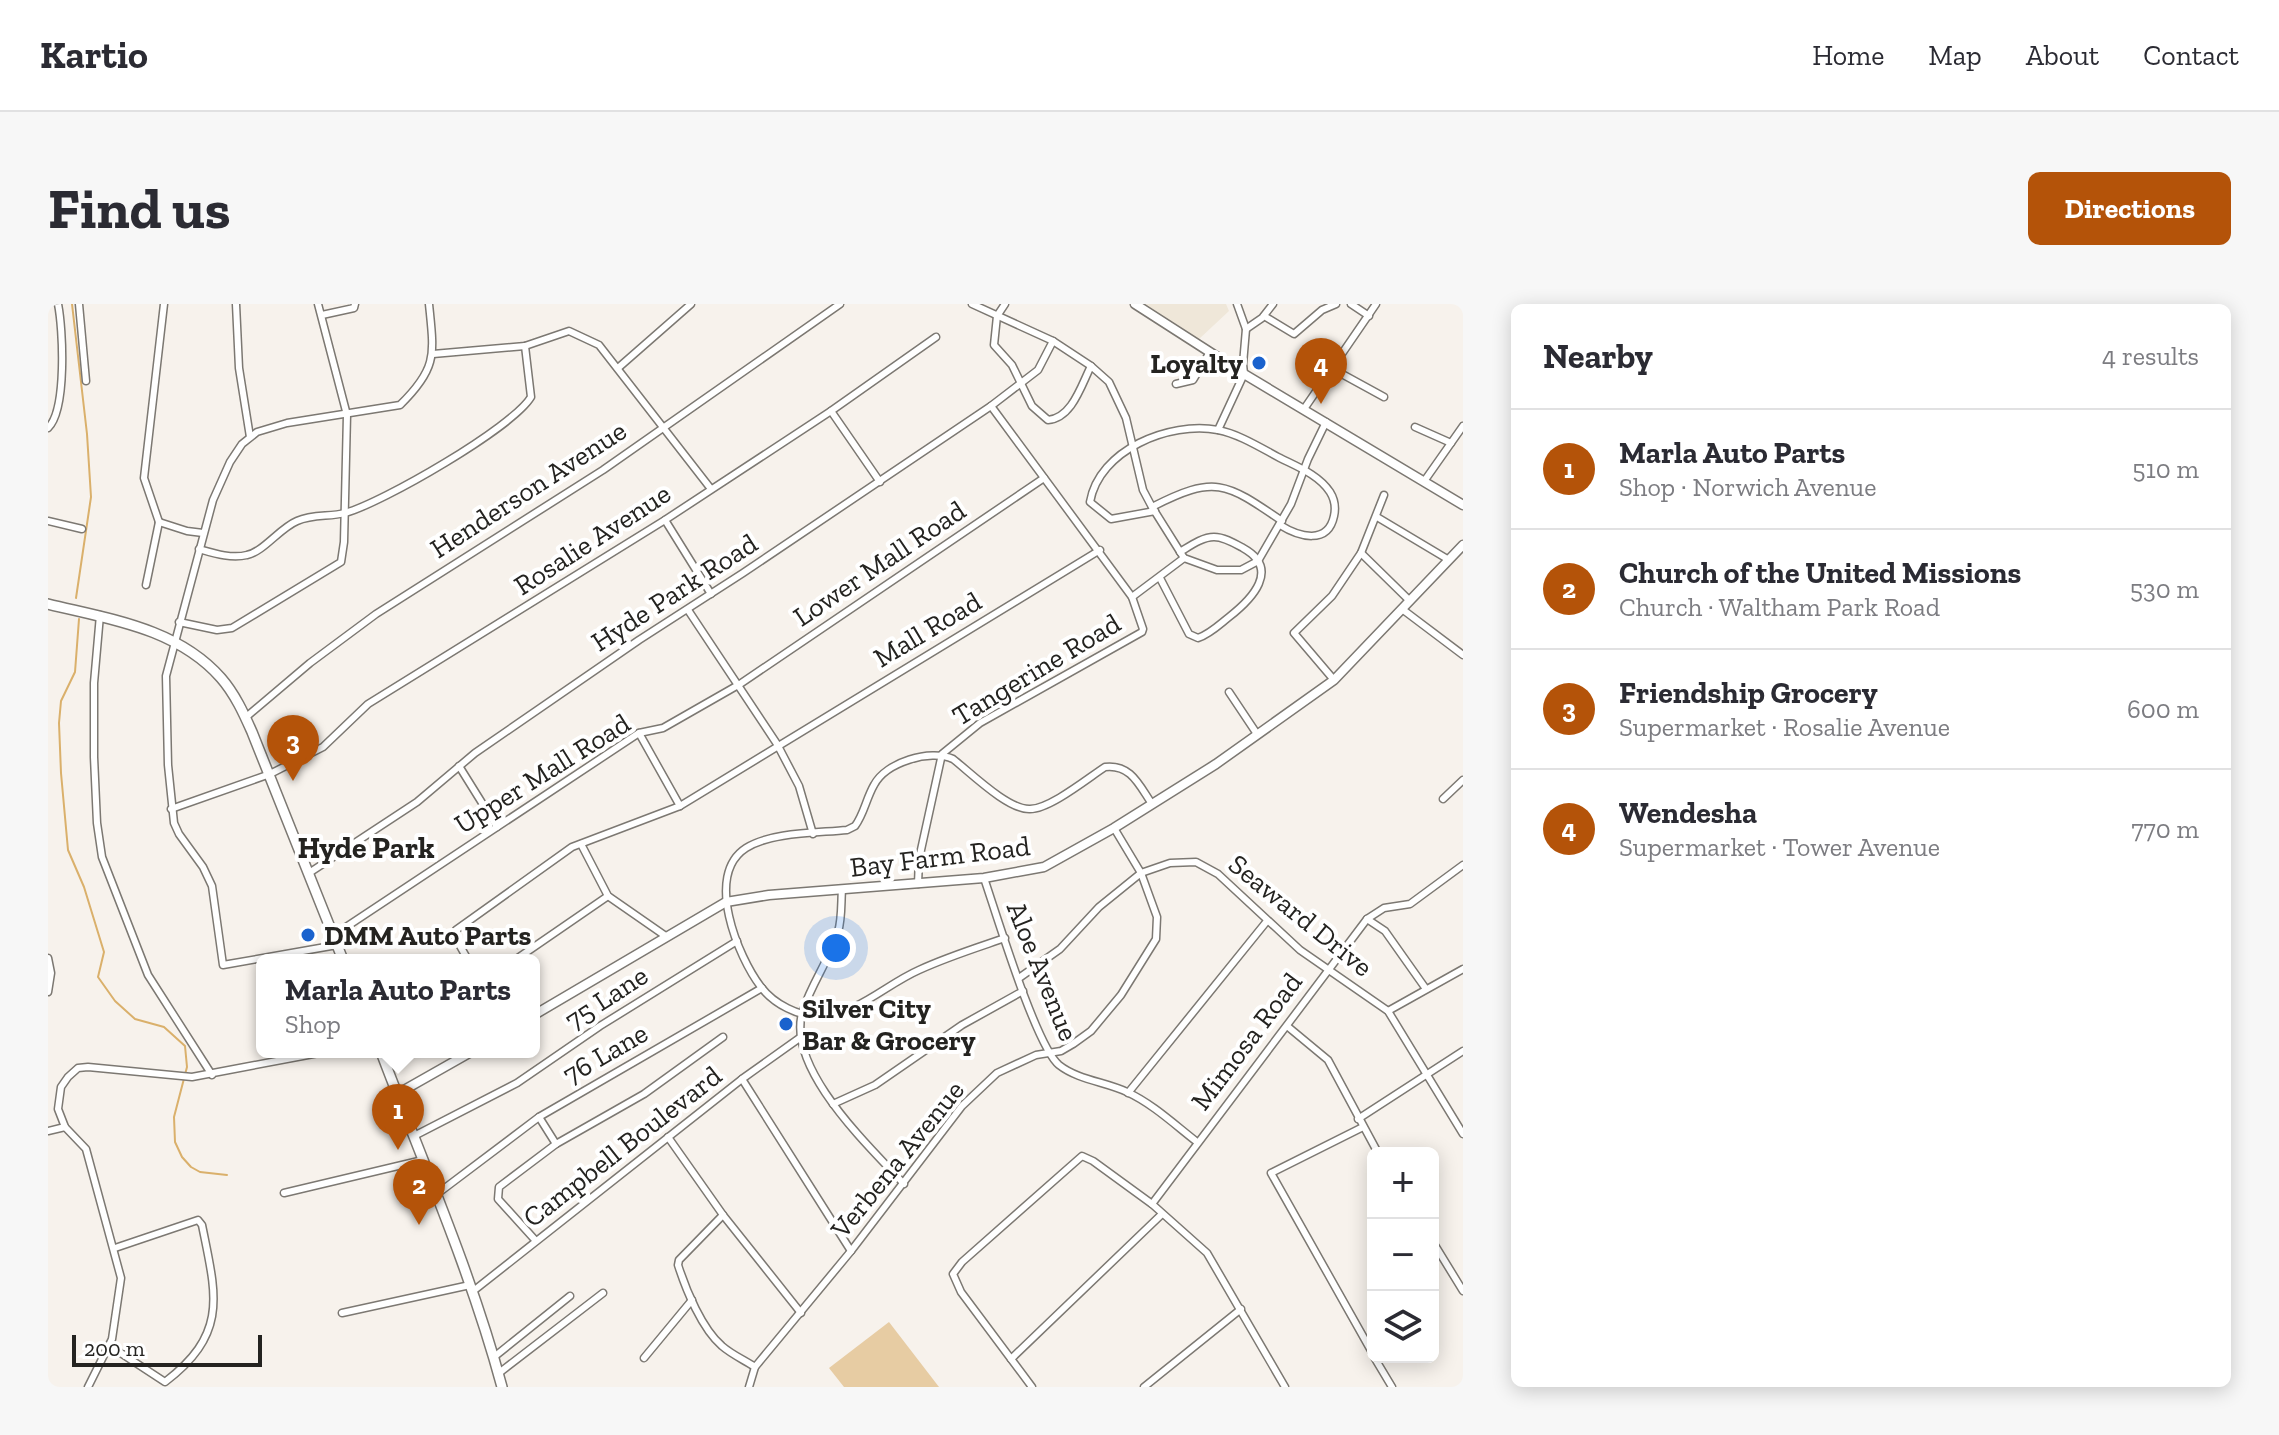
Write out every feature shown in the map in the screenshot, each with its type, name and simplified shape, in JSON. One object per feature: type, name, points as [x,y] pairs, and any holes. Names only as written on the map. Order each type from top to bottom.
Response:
[{"type":"main road","points":[[48,604],[144,627],[175,644],[220,676],[245,718],[270,774],[341,954]]},
{"type":"main road","points":[[383,1058],[471,1288],[502,1387]]},
{"type":"street","points":[[48,428],[58,412],[62,325],[58,304]]},
{"type":"street","points":[[79,304],[86,381]]},
{"type":"street","points":[[146,585],[159,522],[144,478],[164,304]]},
{"type":"street","points":[[236,304],[239,368],[250,437]]},
{"type":"street","points":[[179,622],[217,630],[232,628],[338,566],[343,557],[347,415],[318,304]]},
{"type":"street","points":[[322,315],[354,308],[355,304]]},
{"type":"street","points":[[256,958],[223,965],[212,886],[203,867],[179,834],[171,809],[166,676],[179,622],[213,500],[230,462],[250,437],[287,423],[400,405],[431,368],[433,354],[429,304]]},
{"type":"street","points":[[618,368],[691,304]]},
{"type":"street","name":"Henderson Avenue","points":[[245,718],[310,663],[376,614],[603,470],[840,304]]},
{"type":"street","points":[[972,304],[1053,341],[1109,382],[1126,418],[1143,490],[1153,509],[1182,555],[1217,570],[1241,570],[1258,561],[1281,523],[1326,422]]},
{"type":"street","points":[[1005,304],[997,316],[994,345],[1012,365],[1037,413],[1048,420],[1059,419],[1067,412],[1091,366]]},
{"type":"street","points":[[1135,304],[1244,374],[1463,505]]},
{"type":"street","points":[[1218,430],[1244,374],[1246,329],[1237,304]]},
{"type":"street","points":[[1246,329],[1264,316],[1273,304]]},
{"type":"street","points":[[1264,316],[1294,334],[1322,310],[1336,304]]},
{"type":"street","points":[[1351,304],[1369,316]]},
{"type":"street","points":[[1304,409],[1376,304]]},
{"type":"street","points":[[433,354],[525,346],[569,331],[599,345],[711,489]]},
{"type":"street","name":"Rosalie Avenue","points":[[171,809],[270,774],[323,747],[368,704],[665,520],[831,411],[936,337]]},
{"type":"street","name":"Hyde Park Road","points":[[309,873],[417,802],[475,753],[601,666],[991,406],[1038,370],[1053,341]]},
{"type":"street","points":[[199,549],[222,556],[248,555],[300,519],[344,513],[406,485],[512,419],[531,397],[525,346]]},
{"type":"street","points":[[1176,384],[1193,380],[1210,352]]},
{"type":"street","points":[[1331,368],[1384,397]]},
{"type":"street","points":[[991,406],[1132,597],[1160,578],[1197,541],[1212,537],[1251,552],[1258,561],[1261,575],[1254,595],[1205,636],[1198,638],[1189,634],[1160,578]]},
{"type":"street","points":[[831,411],[880,482]]},
{"type":"street","points":[[1415,427],[1451,443]]},
{"type":"street","points":[[1218,430],[1305,470],[1330,491],[1336,503],[1334,518],[1327,532],[1306,537],[1254,502],[1213,485],[1197,486],[1153,509],[1111,519],[1090,502],[1102,473],[1116,457],[1133,446],[1162,434],[1218,430]]},
{"type":"street","points":[[1425,480],[1462,430]]},
{"type":"street","name":"Lower Mall Road","points":[[740,684],[1044,478]]},
{"type":"street","points":[[1334,680],[1294,633],[1332,596],[1361,553],[1384,495]]},
{"type":"street","points":[[1377,517],[1449,560]]},
{"type":"street","points":[[665,520],[711,594]]},
{"type":"street","points":[[48,521],[82,529]]},
{"type":"street","points":[[159,522],[203,533]]},
{"type":"street","name":"Bay Farm Road","points":[[540,1011],[726,902],[769,895],[984,878],[1044,867],[1152,804],[1334,680],[1463,545]]},
{"type":"street","name":"Mall Road","points":[[465,954],[455,937],[456,930],[572,847],[680,806],[777,744],[1100,550]]},
{"type":"street","points":[[1361,553],[1410,601]]},
{"type":"street","name":"Tangerine Road","points":[[918,884],[922,843],[942,754],[980,723],[1142,632],[1132,597]]},
{"type":"street","points":[[1402,609],[1463,655]]},
{"type":"street","points":[[688,610],[777,744],[799,786],[813,834]]},
{"type":"street","points":[[100,615],[94,683],[94,757],[102,857],[148,975],[212,1075]]},
{"type":"street","name":"Upper Mall Road","points":[[336,940],[497,827],[639,733],[663,728],[740,684]]},
{"type":"street","points":[[1229,692],[1257,734]]},
{"type":"street","points":[[639,733],[680,806]]},
{"type":"street","points":[[1005,938],[918,970],[853,1009],[819,1016],[802,1014],[774,1000],[762,988],[737,941],[726,902],[726,881],[731,863],[743,849],[764,840],[847,830],[855,826],[882,774],[911,759],[942,754],[1017,807],[1031,810],[1047,804],[1105,767],[1114,766],[1131,773],[1152,804]]},
{"type":"street","points":[[459,766],[497,827]]},
{"type":"street","points":[[1443,799],[1463,780]]},
{"type":"street","points":[[1019,978],[1060,949],[1099,907],[1141,873],[1114,828]]},
{"type":"street","points":[[581,844],[608,896],[667,937]]},
{"type":"street","name":"Seaward Drive","points":[[1141,873],[1170,863],[1196,862],[1218,874],[1300,950],[1388,1011],[1463,1134]]},
{"type":"street","points":[[1426,989],[1385,931],[1367,919],[1384,908],[1410,904],[1463,865]]},
{"type":"street","name":"Verbena Avenue","points":[[749,1387],[755,1367],[851,1251],[962,1106],[997,1073],[1036,1055],[1061,1051],[1091,1031],[1140,969],[1156,939],[1157,917],[1141,873]]},
{"type":"street","name":"Aloe Avenue","points":[[984,878],[1023,991],[1049,1053],[1057,1063],[1128,1093],[1197,1142]]},
{"type":"street","points":[[842,889],[839,929],[802,1014],[801,1037],[812,1068],[833,1104],[904,1184]]},
{"type":"street","points":[[524,954],[608,896]]},
{"type":"street","name":"Mimosa Road","points":[[1152,1204],[1367,919]]},
{"type":"street","points":[[1128,1093],[1267,921]]},
{"type":"street","points":[[273,954],[336,940]]},
{"type":"street","name":"75 Lane","points":[[414,1136],[517,1083],[600,1026],[737,941]]},
{"type":"street","points":[[48,958],[51,973],[48,992]]},
{"type":"street","points":[[1388,1011],[1463,969]]},
{"type":"street","name":"76 Lane","points":[[437,1194],[539,1117],[762,988]]},
{"type":"street","points":[[833,1104],[875,1085],[931,1045],[1023,991]]},
{"type":"street","points":[[1287,1026],[1328,1060],[1375,1147]]},
{"type":"street","points":[[536,1241],[498,1199],[499,1187],[556,1144],[644,1094],[723,1037]]},
{"type":"street","name":"Campbell Boulevard","points":[[471,1288],[801,1037]]},
{"type":"street","points":[[1358,1119],[1463,1051]]},
{"type":"street","points":[[88,1387],[110,1346],[121,1278],[86,1149],[65,1127],[58,1109],[58,1098],[68,1077],[78,1068],[88,1067],[192,1077],[295,1058]]},
{"type":"street","points":[[397,1094],[460,1058]]},
{"type":"street","points":[[742,1079],[851,1251]]},
{"type":"street","points":[[539,1117],[556,1144]]},
{"type":"street","points":[[48,1131],[65,1127]]},
{"type":"street","points":[[1363,1127],[1271,1173],[1367,1344]]},
{"type":"street","points":[[668,1137],[723,1215],[801,1313]]},
{"type":"street","points":[[1032,1387],[961,1292],[953,1274],[1082,1156],[1152,1204],[1207,1253],[1285,1387]]},
{"type":"street","points":[[284,1193],[423,1160]]},
{"type":"street","points":[[1011,1359],[1162,1214]]},
{"type":"street","points":[[723,1215],[679,1260],[679,1269],[692,1300],[715,1339],[755,1367]]},
{"type":"street","points":[[110,1346],[165,1384],[188,1364],[210,1330],[215,1304],[202,1225],[198,1220],[115,1248]]},
{"type":"street","points":[[1439,1252],[1463,1291]]},
{"type":"street","points":[[342,1313],[471,1288]]},
{"type":"street","points":[[499,1373],[603,1293]]},
{"type":"street","points":[[494,1357],[570,1296]]},
{"type":"street","points":[[644,1358],[692,1300]]},
{"type":"street","points":[[1144,1387],[1241,1309]]},
{"type":"street","points":[[1378,1363],[1392,1387]]},
{"type":"shaded area","points":[[1144,304],[1226,304],[1229,311],[1198,340]]},
{"type":"shaded area","points":[[889,1322],[939,1387],[844,1387],[829,1368]]},
{"type":"waterway","points":[[72,304],[91,497],[76,598]]},
{"type":"waterway","points":[[79,619],[75,672],[61,701],[61,773],[68,850],[84,887],[104,952],[98,977],[115,1001],[135,1019],[164,1027],[185,1046],[187,1067],[174,1117],[175,1142],[191,1167],[200,1172],[227,1175]]},
{"type":"place","name":"Loyalty","points":[[1259,363]]},
{"type":"place","name":"Wendesha","points":[[1321,404]]},
{"type":"place","name":"Friendship Grocery","points":[[293,781]]},
{"type":"place","name":"DMM Auto Parts","points":[[308,935]]},
{"type":"place","name":"Silver City Bar & Grocery","points":[[786,1024]]},
{"type":"place","name":"Marla Auto Parts","points":[[398,1150]]},
{"type":"place","name":"Church of the United Missions","points":[[419,1225]]},
{"type":"district","name":"Hyde Park","points":[[366,848]]}]
